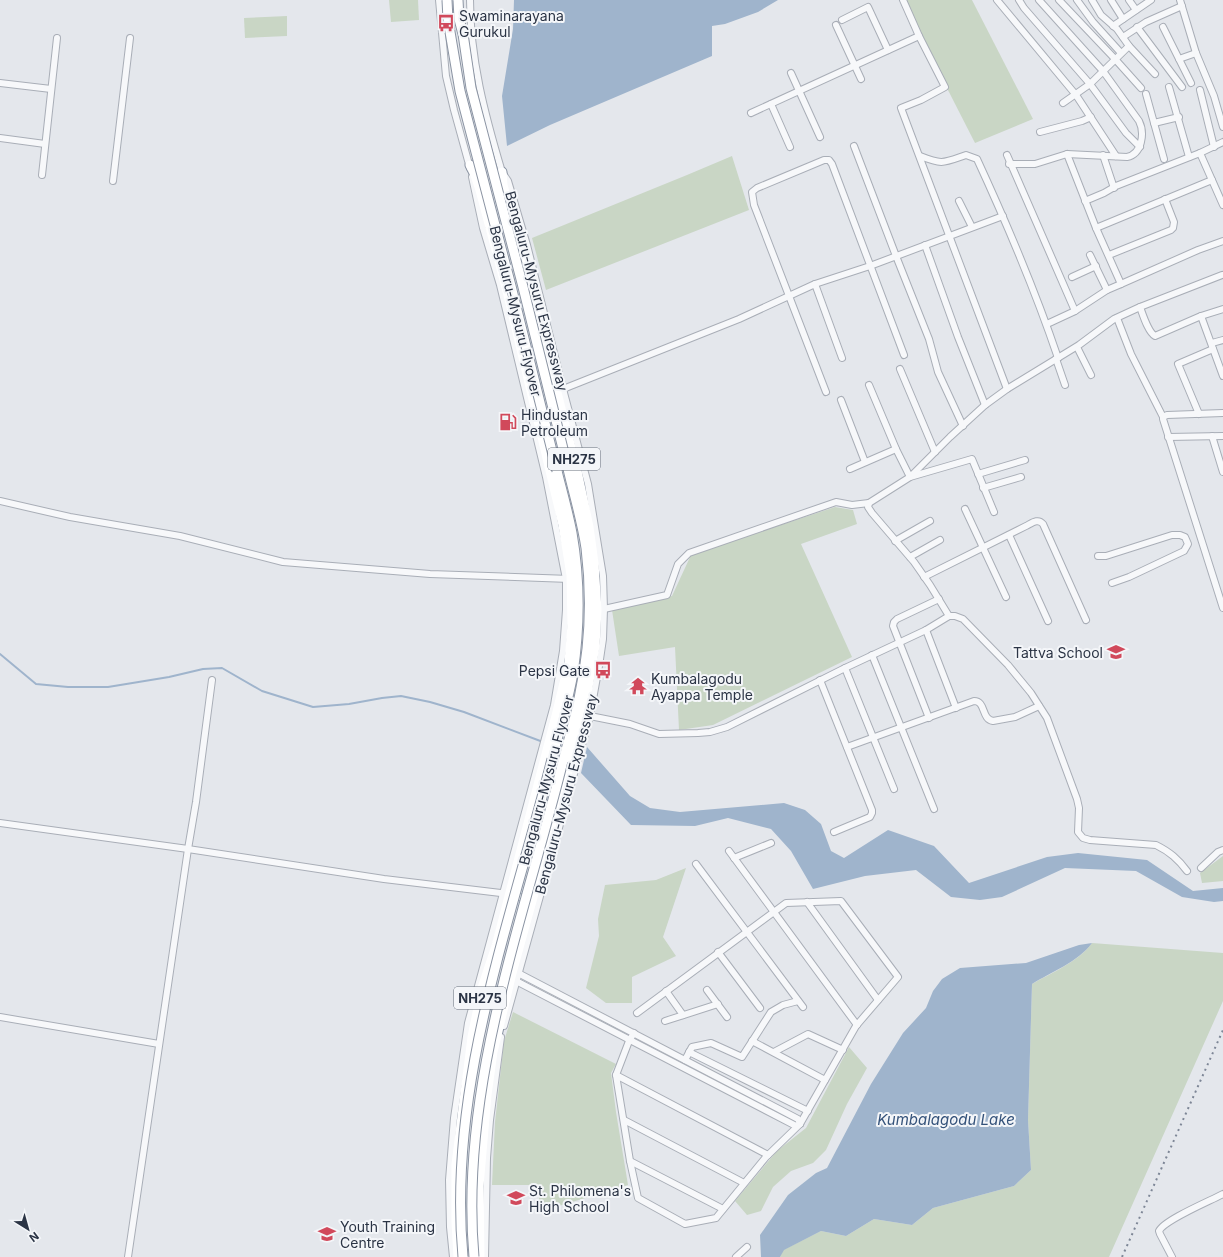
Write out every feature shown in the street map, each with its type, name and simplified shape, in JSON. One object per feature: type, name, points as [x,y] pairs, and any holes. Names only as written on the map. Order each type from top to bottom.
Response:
[{"type":"highway","name":"Bengaluru-Mysuru Flyover","points":[[458,0],[459,20],[463,34],[471,88],[522,283],[578,507],[586,548],[590,602],[587,651],[580,694],[563,761]]},
{"type":"highway","name":"Bengaluru-Mysuru Flyover","points":[[442,1],[448,20],[460,91],[511,286],[568,515],[577,567],[578,602],[575,656],[569,692],[544,792],[487,1000],[474,1063],[462,1164],[461,1202],[463,1257]]},
{"type":"highway","name":"NH275","points":[[458,1257],[456,1222],[456,1164],[458,1118],[472,1037],[482,988],[496,946],[506,894],[569,662],[572,624],[563,525],[509,300],[480,190],[470,165]]},
{"type":"highway","name":"Bengaluru-Mysuru Expressway","points":[[480,1257],[479,1186],[493,1052],[512,973],[535,900],[575,754],[595,646],[597,610],[594,563],[589,527],[577,471],[503,185],[502,172]]},
{"type":"highway","name":"Bengaluru-Mysuru Expressway","points":[[474,1257],[472,1226],[473,1178],[476,1137],[485,1065],[498,1002],[563,761]]},
{"type":"street","points":[[442,1],[458,0]]},
{"type":"street","name":"Bengaluru-Mysuru Expressway","points":[[470,0],[472,49],[478,84],[502,172],[508,182],[527,245],[588,484],[603,576],[603,639],[600,659],[590,716],[575,754]]},
{"type":"street","points":[[903,0],[919,36],[945,87],[921,100],[901,108],[1007,389]]},
{"type":"street","points":[[997,0],[1076,94],[1116,156]]},
{"type":"street","points":[[1019,0],[1024,8],[1090,84],[1126,133],[1140,147]]},
{"type":"street","points":[[1009,164],[1035,164],[1067,154],[1127,157],[1138,152],[1140,147],[1141,126],[1103,71],[1039,0]]},
{"type":"street","points":[[1059,0],[1141,88]]},
{"type":"street","points":[[1077,0],[1093,22],[1121,53]]},
{"type":"street","points":[[1092,0],[1101,15],[1113,26],[1155,74]]},
{"type":"street","points":[[1111,0],[1123,19]]},
{"type":"street","points":[[1129,0],[1136,10]]},
{"type":"street","points":[[1113,26],[1151,0]]},
{"type":"street","name":"NH275","points":[[442,1],[446,76],[470,165]]},
{"type":"street","points":[[1123,37],[1137,27],[1181,3],[1196,53],[1214,96],[1223,127]]},
{"type":"street","points":[[842,20],[868,7],[888,50]]},
{"type":"street","points":[[836,25],[861,79]]},
{"type":"street","points":[[1137,27],[1182,87]]},
{"type":"street","points":[[1163,27],[1191,83]]},
{"type":"street","points":[[750,113],[919,36]]},
{"type":"street","points":[[42,175],[57,38]]},
{"type":"street","points":[[113,181],[130,38]]},
{"type":"street","points":[[1062,103],[1090,84],[1129,46]]},
{"type":"street","points":[[1170,71],[1180,61],[1196,53]]},
{"type":"street","points":[[791,73],[820,137]]},
{"type":"street","points":[[0,83],[51,89]]},
{"type":"street","points":[[1169,87],[1190,157]]},
{"type":"street","points":[[1200,90],[1214,147]]},
{"type":"street","points":[[1146,94],[1164,159]]},
{"type":"street","points":[[770,104],[790,147]]},
{"type":"street","points":[[1040,132],[1082,121],[1091,116]]},
{"type":"street","points":[[1154,123],[1179,117]]},
{"type":"street","points":[[0,138],[45,144]]},
{"type":"street","points":[[1085,201],[1223,142]]},
{"type":"street","points":[[854,146],[929,339],[938,372],[963,426]]},
{"type":"street","points":[[1200,153],[1223,205]]},
{"type":"street","points":[[920,156],[943,163],[966,154],[977,159],[1003,216],[1047,324],[1065,385]]},
{"type":"street","points":[[1067,154],[1120,284]]},
{"type":"street","points":[[1007,155],[1009,164],[1075,311]]},
{"type":"street","points":[[1103,156],[1114,188]]},
{"type":"street","points":[[826,392],[754,205],[752,192],[757,188],[824,160],[829,160],[832,164],[904,355]]},
{"type":"street","points":[[1096,228],[1212,180]]},
{"type":"street","points":[[1109,255],[1173,228],[1174,222],[1165,199]]},
{"type":"street","points":[[959,201],[972,227]]},
{"type":"street","points":[[563,389],[739,319],[815,284],[870,266],[1003,216]]},
{"type":"street","points":[[1047,324],[1075,311],[1107,290],[1198,250],[1223,241]]},
{"type":"street","points":[[925,245],[958,337],[985,405]]},
{"type":"street","points":[[1090,255],[1107,290]]},
{"type":"street","points":[[1072,277],[1096,266]]},
{"type":"street","points":[[604,609],[667,595],[678,564],[689,553],[836,502],[852,504],[869,503],[910,477],[985,405],[1007,389],[1077,346],[1116,318],[1222,275]]},
{"type":"street","points":[[815,284],[842,358]]},
{"type":"street","points":[[1140,307],[1152,334],[1155,336],[1201,316],[1223,309]]},
{"type":"street","points":[[1201,316],[1223,376]]},
{"type":"street","points":[[1116,318],[1131,354],[1163,417],[1168,437],[1223,608]]},
{"type":"street","points":[[1199,414],[1178,364],[1223,340]]},
{"type":"street","points":[[1077,346],[1091,375]]},
{"type":"street","points":[[900,369],[935,452]]},
{"type":"street","points":[[869,385],[896,449],[910,477]]},
{"type":"street","points":[[841,400],[865,462]]},
{"type":"street","points":[[1163,417],[1167,415],[1223,413]]},
{"type":"street","points":[[1212,436],[1223,472]]},
{"type":"street","points":[[1168,437],[1223,436]]},
{"type":"street","points":[[850,469],[896,449]]},
{"type":"street","points":[[910,477],[972,458],[994,512]]},
{"type":"street","points":[[978,474],[1025,460]]},
{"type":"street","points":[[984,488],[1021,477]]},
{"type":"street","points":[[0,501],[65,516],[180,536],[284,562],[430,574],[569,579]]},
{"type":"street","points":[[869,503],[868,507],[872,514],[910,557],[949,616]]},
{"type":"street","points":[[965,509],[1006,597]]},
{"type":"street","points":[[895,541],[930,521]]},
{"type":"street","points":[[924,577],[1038,521],[1041,521],[1086,620]]},
{"type":"street","points":[[1009,535],[1048,621]]},
{"type":"street","points":[[1098,556],[1106,556],[1172,535],[1180,535],[1185,537],[1188,544],[1184,551],[1112,583]]},
{"type":"street","points":[[910,557],[940,540]]},
{"type":"street","points":[[929,718],[893,626],[897,619],[939,599]]},
{"type":"street","points":[[590,716],[630,724],[659,734],[710,732],[727,727],[820,680],[926,630],[949,616],[955,616],[970,626],[1032,693],[1051,727],[1077,799],[1079,808],[1078,832],[1083,838],[1090,840],[1156,845],[1165,849],[1177,858],[1187,871]]},
{"type":"street","points":[[926,630],[956,708]]},
{"type":"street","points":[[872,655],[934,809]]},
{"type":"street","points":[[845,668],[894,789]]},
{"type":"street","points":[[128,1257],[196,802],[212,680]]},
{"type":"street","points":[[820,680],[872,810],[870,817],[834,832]]},
{"type":"street","points":[[847,747],[974,701],[977,701],[982,705],[986,717],[993,721],[1015,717],[1039,706]]},
{"type":"street","points":[[0,822],[384,879],[506,894],[535,900]]},
{"type":"street","points":[[734,858],[771,843]]},
{"type":"street","points":[[1201,868],[1218,852],[1223,850]]},
{"type":"street","points":[[729,851],[857,1025]]},
{"type":"street","points":[[696,864],[803,1007]]},
{"type":"street","name":"Bengaluru-Mysuru Expressway","points":[[485,1257],[487,1120],[500,1039],[516,982],[535,900]]},
{"type":"street","points":[[634,1033],[629,1041],[616,1075],[630,1161],[638,1198],[685,1224],[716,1218],[768,1155],[800,1124],[857,1025],[898,977],[841,901],[786,903],[637,1013]]},
{"type":"street","points":[[807,902],[878,1000]]},
{"type":"street","points":[[718,952],[760,1008]]},
{"type":"street","points":[[518,973],[798,1119],[800,1124]]},
{"type":"street","points":[[516,982],[796,1126],[800,1124]]},
{"type":"street","points":[[707,990],[726,1017]]},
{"type":"street","points":[[666,991],[683,1015]]},
{"type":"street","points":[[685,1060],[692,1047],[711,1042],[742,1057],[770,1012],[783,1005],[798,1001]]},
{"type":"street","points":[[665,1021],[718,1004]]},
{"type":"street","points":[[0,1017],[159,1044]]},
{"type":"street","points":[[774,1052],[808,1034],[843,1050]]},
{"type":"street","points":[[752,1041],[825,1080]]},
{"type":"street","points":[[689,1052],[808,1111]]},
{"type":"street","points":[[616,1075],[768,1155]]},
{"type":"street","points":[[458,1118],[487,1120]]},
{"type":"street","name":"NH275","points":[[452,1257],[449,1180],[458,1118]]},
{"type":"street","points":[[624,1120],[744,1183]]},
{"type":"street","points":[[630,1161],[723,1209]]},
{"type":"street","points":[[1172,1257],[1160,1234],[1159,1231],[1161,1228],[1170,1221],[1223,1194]]},
{"type":"street","points":[[736,1257],[747,1247]]},
{"type":"green space","points":[[389,0],[418,0],[419,20],[391,22]]},
{"type":"green space","points":[[902,0],[972,0],[1033,119],[975,143]]},
{"type":"green space","points":[[287,16],[287,36],[245,38],[244,18]]},
{"type":"green space","points":[[732,156],[749,210],[546,290],[532,238]]},
{"type":"green space","points":[[835,507],[853,510],[857,524],[801,544],[852,657],[713,725],[679,730],[675,647],[619,656],[612,610],[672,596],[691,555]]},
{"type":"green space","points":[[1223,856],[1223,881],[1202,883],[1200,873]]},
{"type":"green space","points":[[686,868],[663,937],[676,956],[632,977],[632,1003],[606,1003],[586,988],[599,936],[598,919],[605,885],[656,880]]},
{"type":"green space","points":[[1092,943],[1223,953],[1223,1001],[1109,1257],[780,1257],[783,1250],[821,1231],[846,1236],[874,1219],[912,1225],[933,1208],[1014,1186],[1031,1170],[1028,1120],[1032,984],[1072,961]]},
{"type":"green space","points":[[513,1012],[616,1064],[611,1073],[628,1185],[539,1212],[539,1185],[492,1185],[495,1122],[504,1041]]},
{"type":"green space","points":[[849,1047],[867,1068],[847,1104],[826,1150],[813,1163],[791,1171],[773,1187],[761,1211],[747,1215],[735,1201],[777,1151],[806,1128]]},
{"type":"water","points":[[514,0],[778,0],[758,12],[725,24],[712,26],[712,56],[550,125],[507,146],[502,96],[513,29]]},
{"type":"water","points":[[587,747],[630,796],[650,808],[680,812],[784,803],[805,810],[821,824],[831,851],[844,858],[888,830],[934,846],[969,883],[1047,857],[1078,853],[1147,860],[1193,891],[1223,888],[1223,901],[1214,902],[1182,897],[1136,871],[1065,868],[1002,897],[980,900],[951,897],[916,870],[865,876],[813,889],[791,851],[771,829],[728,818],[695,826],[631,825],[581,773]]},
{"type":"water","name":"Kumbalagodu Lake","points":[[1092,943],[1072,961],[1032,984],[1028,1120],[1031,1170],[1014,1186],[933,1208],[912,1225],[874,1219],[846,1236],[821,1231],[784,1250],[780,1257],[761,1257],[760,1235],[788,1195],[816,1173],[827,1168],[871,1084],[903,1033],[926,1008],[933,991],[942,979],[960,968],[1026,963],[1079,945]]},
{"type":"waterway","points":[[0,654],[36,684],[68,687],[108,687],[169,677],[203,669],[222,668],[262,691],[313,707],[349,704],[401,696],[430,702],[464,712],[543,742]]},
{"type":"railway","points":[[1122,1257],[1223,1030]]},
{"type":"place","name":"Swaminarayana Gurukul","points":[[446,23]]},
{"type":"place","name":"Hindustan Petroleum","points":[[508,422]]},
{"type":"place","name":"Tattva School","points":[[1116,652]]},
{"type":"place","name":"Pepsi Gate","points":[[603,670]]},
{"type":"place","name":"Kumbalagodu Ayappa Temple","points":[[638,686]]},
{"type":"place","name":"St. Philomena's High School","points":[[516,1198]]},
{"type":"place","name":"Youth Training Centre","points":[[327,1234]]}]
